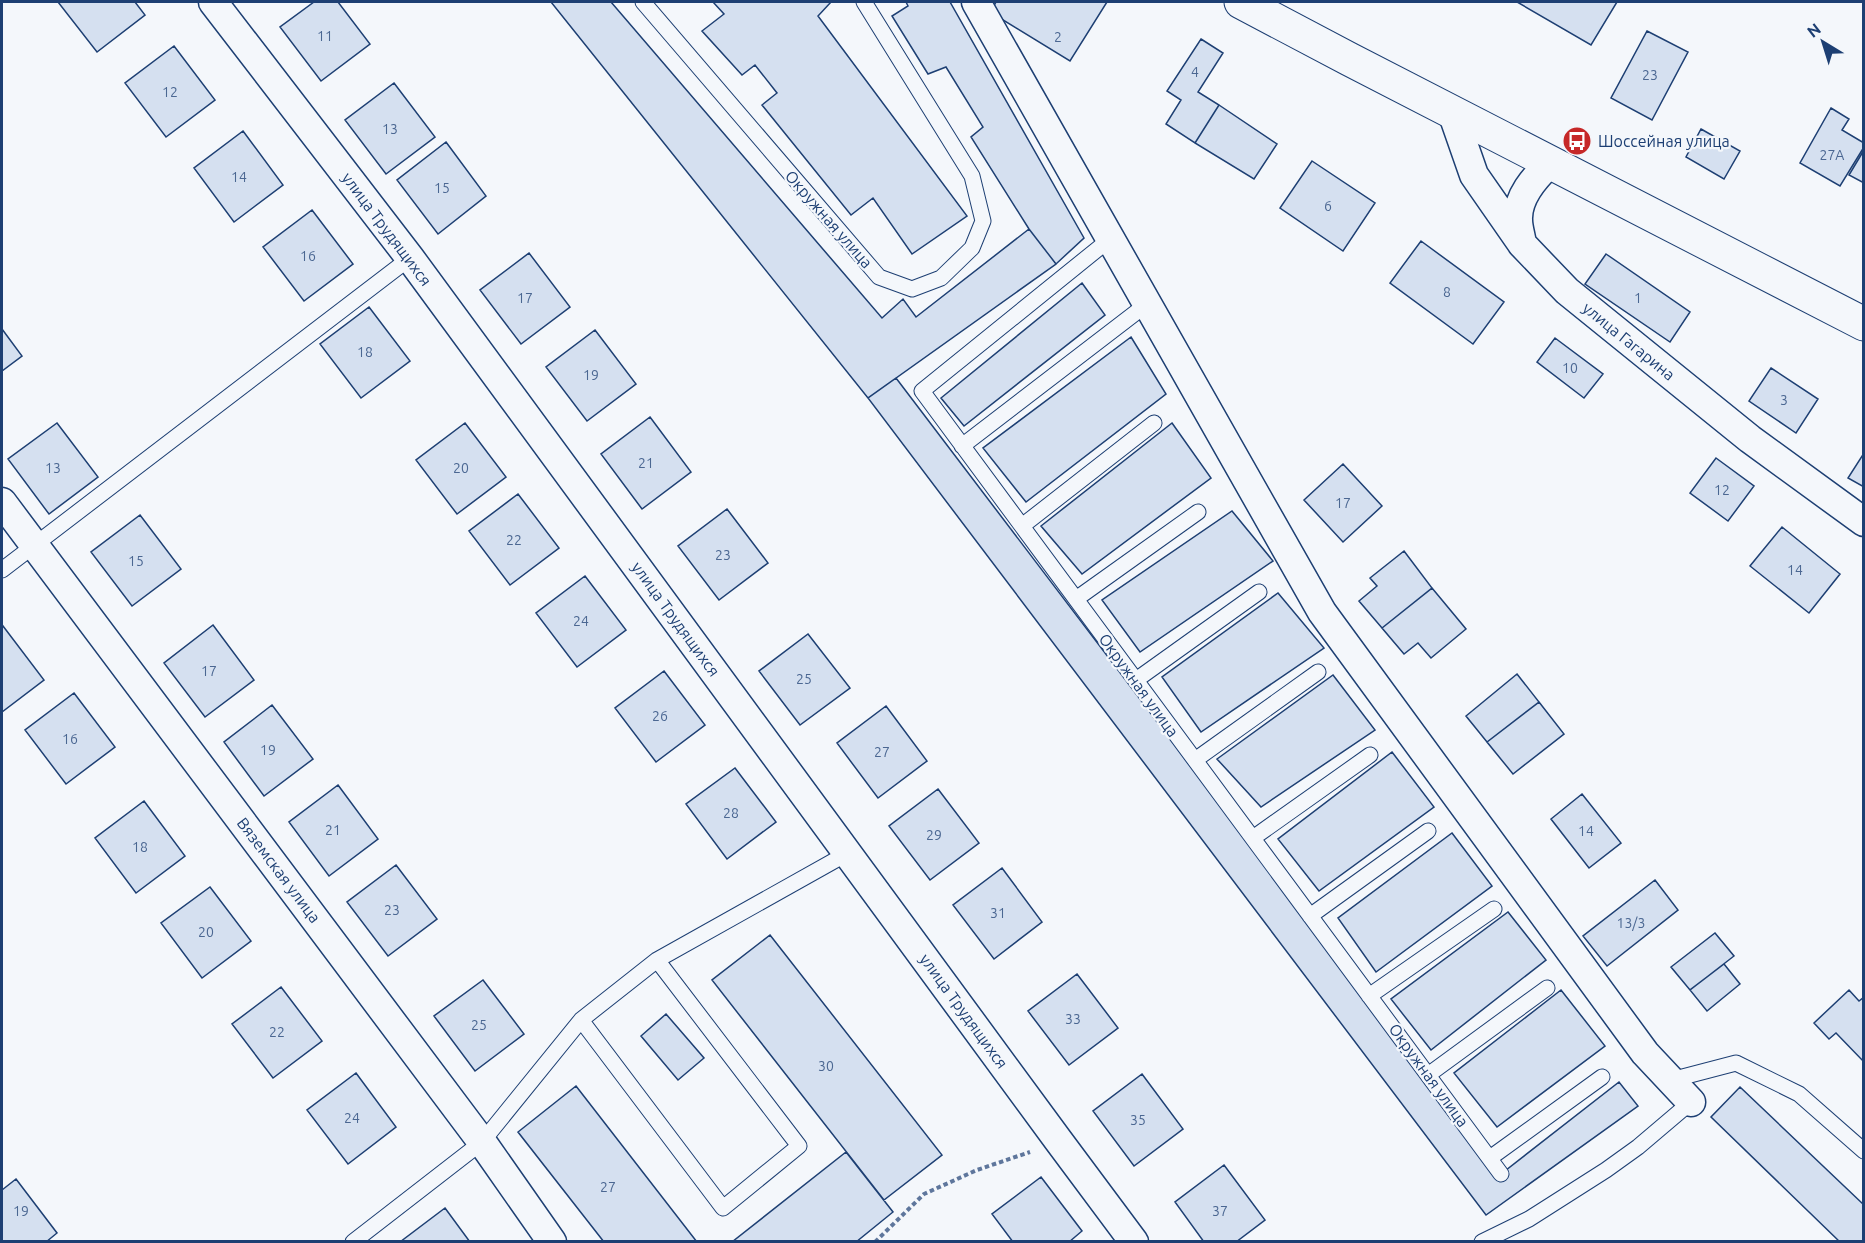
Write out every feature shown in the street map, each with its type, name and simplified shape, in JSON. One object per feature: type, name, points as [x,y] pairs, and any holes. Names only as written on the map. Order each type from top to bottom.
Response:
[{"type":"street","name":"улица Трудящихся","points":[[213,2],[410,258],[1134,1242]]},
{"type":"street","points":[[976,2],[1322,612],[1645,1053],[1691,1102]]},
{"type":"street","points":[[1241,2],[1863,324]]},
{"type":"street","name":"улица Гагарина","points":[[1452,112],[1474,175],[1522,244],[1576,298],[1750,440],[1863,522]]},
{"type":"street","points":[[1522,244],[1517,219],[1522,201],[1534,178],[1550,163]]},
{"type":"street","name":"Вяземская улица","points":[[2,502],[482,1142],[552,1242]]},
{"type":"lane","name":"Окружная улица","points":[[643,2],[879,277],[912,289],[941,278],[972,248],[982,221],[972,176],[864,2]]},
{"type":"lane","name":"Окружная улица","points":[[1110,238],[922,391],[1501,1174]]},
{"type":"lane","points":[[2,570],[410,258]]},
{"type":"lane","points":[[962,446],[1147,304]]},
{"type":"lane","points":[[1022,526],[1154,423]]},
{"type":"lane","points":[[1076,599],[1198,512]]},
{"type":"lane","points":[[1136,680],[1259,592]]},
{"type":"lane","points":[[1195,760],[1318,672]]},
{"type":"lane","points":[[1253,838],[1370,755]]},
{"type":"lane","points":[[1311,916],[1428,831]]},
{"type":"lane","points":[[353,1242],[482,1142],[580,1020],[657,960],[848,853]]},
{"type":"lane","points":[[1370,996],[1494,909]]},
{"type":"lane","points":[[580,1020],[723,1208],[799,1146],[657,960]]},
{"type":"lane","points":[[1428,1075],[1547,988]]},
{"type":"lane","points":[[1671,1080],[1736,1063],[1799,1094],[1863,1152]]},
{"type":"lane","points":[[1490,1158],[1602,1077]]},
{"type":"lane","points":[[1482,1242],[1529,1219],[1606,1170],[1638,1147],[1691,1102]]},
{"type":"path","points":[[875,1242],[924,1194],[977,1170],[1058,1140]]},
{"type":"building","points":[[58,2],[135,2],[145,15],[97,52]]},
{"type":"building","points":[[314,2],[338,2],[370,44],[321,81],[280,27]]},
{"type":"building","points":[[551,2],[611,2],[882,318],[903,299],[916,317],[1029,229],[1056,264],[868,398]]},
{"type":"building","points":[[713,2],[831,2],[818,16],[967,216],[912,254],[873,198],[851,215],[762,105],[777,93],[755,65],[742,75],[702,31],[724,14]]},
{"type":"building","points":[[906,2],[950,2],[1084,238],[1056,264],[1029,229],[971,137],[983,127],[946,67],[928,74],[892,16],[908,6]]},
{"type":"building","points":[[996,2],[1107,2],[1070,61],[990,12]]},
{"type":"building","points":[[1517,2],[1617,2],[1591,45]]},
{"type":"building","points":[[1647,31],[1688,52],[1652,120],[1611,98]]},
{"type":"building","points":[[1201,39],[1223,53],[1198,92],[1219,105],[1195,143],[1166,124],[1181,100],[1167,91]]},
{"type":"building","points":[[174,46],[215,100],[166,137],[125,83]]},
{"type":"building","points":[[394,83],[435,137],[386,174],[345,120]]},
{"type":"building","points":[[1219,105],[1277,144],[1254,179],[1195,143]]},
{"type":"building","points":[[1831,108],[1849,119],[1842,130],[1864,143],[1864,147],[1840,186],[1800,163]]},
{"type":"building","points":[[1701,129],[1740,151],[1724,179],[1686,157]]},
{"type":"building","points":[[243,131],[283,185],[234,222],[194,168]]},
{"type":"building","points":[[446,142],[486,196],[438,234],[397,180]]},
{"type":"building","points":[[1864,150],[1864,183],[1849,175]]},
{"type":"building","points":[[1312,161],[1375,203],[1343,251],[1280,208]]},
{"type":"building","points":[[312,210],[353,264],[304,301],[263,247]]},
{"type":"building","points":[[1421,241],[1504,302],[1473,344],[1390,283]]},
{"type":"building","points":[[529,253],[570,307],[521,344],[480,290]]},
{"type":"building","points":[[1606,254],[1690,312],[1670,342],[1585,284]]},
{"type":"building","points":[[1082,283],[1105,315],[964,426],[941,398]]},
{"type":"building","points":[[369,307],[410,361],[361,398],[320,344]]},
{"type":"building","points":[[2,329],[22,356],[2,371]]},
{"type":"building","points":[[595,330],[636,384],[587,421],[546,367]]},
{"type":"building","points":[[1131,337],[1166,394],[1026,502],[983,448]]},
{"type":"building","points":[[1555,338],[1603,374],[1584,398],[1537,362]]},
{"type":"building","points":[[1771,368],[1818,399],[1796,433],[1749,401]]},
{"type":"building","points":[[896,378],[1501,1174],[1619,1082],[1638,1106],[1486,1215],[868,398]]},
{"type":"building","points":[[650,417],[691,472],[642,509],[601,454]]},
{"type":"building","points":[[57,423],[98,477],[49,514],[8,459]]},
{"type":"building","points":[[465,423],[506,477],[457,514],[416,460]]},
{"type":"building","points":[[1172,423],[1211,478],[1082,574],[1041,526]]},
{"type":"building","points":[[1864,453],[1864,487],[1848,478]]},
{"type":"building","points":[[1716,458],[1754,486],[1728,521],[1690,493]]},
{"type":"building","points":[[1343,464],[1382,506],[1343,542],[1304,500]]},
{"type":"building","points":[[518,494],[559,548],[510,585],[469,531]]},
{"type":"building","points":[[727,509],[768,563],[719,600],[678,546]]},
{"type":"building","points":[[1232,511],[1273,561],[1140,652],[1102,600]]},
{"type":"building","points":[[140,515],[181,569],[132,606],[91,552]]},
{"type":"building","points":[[1782,527],[1840,574],[1809,613],[1750,566]]},
{"type":"building","points":[[1404,551],[1432,588],[1382,628],[1359,601],[1377,586],[1370,578]]},
{"type":"building","points":[[585,576],[626,630],[577,667],[536,613]]},
{"type":"building","points":[[1432,588],[1466,629],[1431,658],[1418,643],[1404,654],[1382,628]]},
{"type":"building","points":[[1278,593],[1324,648],[1201,732],[1162,677]]},
{"type":"building","points":[[213,625],[254,680],[205,717],[164,663]]},
{"type":"building","points":[[3,626],[44,680],[2,712],[2,628]]},
{"type":"building","points":[[808,634],[850,688],[800,725],[759,671]]},
{"type":"building","points":[[664,671],[705,725],[656,762],[615,708]]},
{"type":"building","points":[[1517,674],[1539,702],[1487,742],[1466,716]]},
{"type":"building","points":[[1333,675],[1375,730],[1261,807],[1217,759]]},
{"type":"building","points":[[74,693],[115,747],[66,784],[25,730]]},
{"type":"building","points":[[1539,702],[1564,734],[1513,774],[1487,742]]},
{"type":"building","points":[[272,705],[313,759],[264,796],[224,742]]},
{"type":"building","points":[[886,706],[927,761],[878,798],[837,743]]},
{"type":"building","points":[[1392,752],[1434,807],[1319,891],[1278,839]]},
{"type":"building","points":[[735,768],[776,822],[727,859],[686,804]]},
{"type":"building","points":[[338,785],[378,839],[329,876],[289,822]]},
{"type":"building","points":[[938,789],[979,843],[930,880],[889,826]]},
{"type":"building","points":[[1582,794],[1621,843],[1589,868],[1551,819]]},
{"type":"building","points":[[144,801],[185,856],[136,893],[95,838]]},
{"type":"building","points":[[1452,833],[1492,886],[1376,972],[1338,918]]},
{"type":"building","points":[[396,865],[437,919],[388,956],[347,902]]},
{"type":"building","points":[[1002,868],[1042,922],[994,959],[953,905]]},
{"type":"building","points":[[1655,880],[1678,910],[1607,966],[1583,936]]},
{"type":"building","points":[[210,887],[251,941],[202,978],[161,923]]},
{"type":"building","points":[[1508,912],[1546,960],[1431,1050],[1391,999]]},
{"type":"building","points":[[1715,933],[1734,956],[1690,990],[1671,967]]},
{"type":"building","points":[[770,935],[942,1155],[884,1200],[712,980]]},
{"type":"building","points":[[1724,964],[1740,984],[1707,1011],[1690,990]]},
{"type":"building","points":[[1077,974],[1118,1028],[1069,1065],[1028,1011]]},
{"type":"building","points":[[483,980],[524,1034],[475,1071],[434,1016]]},
{"type":"building","points":[[281,987],[322,1041],[273,1078],[232,1024]]},
{"type":"building","points":[[1561,990],[1605,1046],[1497,1127],[1454,1073]]},
{"type":"building","points":[[1849,990],[1859,1001],[1864,997],[1864,1062],[1836,1033],[1829,1039],[1814,1023]]},
{"type":"building","points":[[666,1014],[704,1058],[678,1080],[641,1036]]},
{"type":"building","points":[[356,1073],[396,1127],[348,1164],[307,1110]]},
{"type":"building","points":[[1142,1074],[1183,1129],[1134,1166],[1093,1111]]},
{"type":"building","points":[[576,1086],[697,1242],[604,1242],[518,1132]]},
{"type":"building","points":[[1740,1087],[1864,1205],[1864,1242],[1840,1242],[1711,1117]]},
{"type":"building","points":[[846,1152],[893,1212],[856,1242],[732,1242]]},
{"type":"building","points":[[1224,1165],[1265,1220],[1236,1242],[1204,1242],[1175,1202]]},
{"type":"building","points":[[1041,1177],[1082,1231],[1069,1242],[1013,1242],[992,1214]]},
{"type":"building","points":[[16,1179],[57,1233],[46,1242],[2,1242],[2,1190]]},
{"type":"building","points":[[445,1208],[470,1242],[400,1242]]},
{"type":"place","name":"Шоссейная улица","points":[[1577,141]]}]
